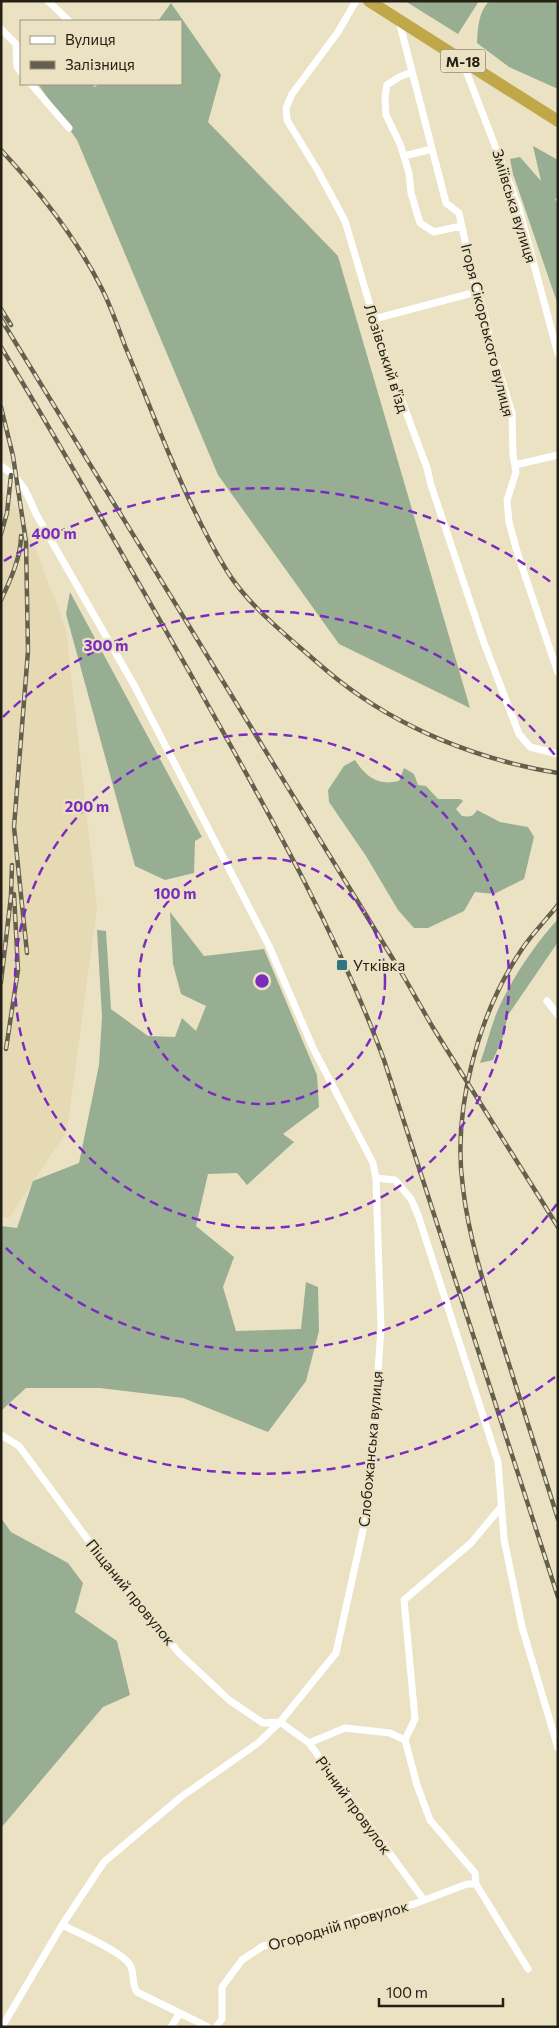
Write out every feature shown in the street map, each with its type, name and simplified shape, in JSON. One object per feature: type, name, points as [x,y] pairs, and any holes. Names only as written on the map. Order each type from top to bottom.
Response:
[{"type":"highway","name":"М-18","points":[[369,1],[558,121]]},
{"type":"street","points":[[48,1],[69,20]]},
{"type":"street","name":"Лозівський в'їзд","points":[[356,1],[338,32],[292,94],[286,108],[287,120],[345,221],[404,412],[427,468],[430,485],[484,643],[519,734],[530,747],[558,754]]},
{"type":"street","name":"Ігоря Сікорського вулиця","points":[[399,21],[446,203],[459,213],[476,292],[481,300],[494,358],[512,413],[512,441],[516,472],[507,500],[509,522],[558,673]]},
{"type":"street","points":[[1,29],[16,44],[17,67],[20,71]]},
{"type":"street","name":"Зміївська вулиця","points":[[462,60],[518,205],[558,354]]},
{"type":"street","points":[[412,72],[399,77],[387,85],[385,97],[386,115],[404,156],[420,223],[434,232],[461,226]]},
{"type":"street","points":[[32,85],[69,128]]},
{"type":"street","points":[[404,156],[432,150]]},
{"type":"street","points":[[374,319],[476,292]]},
{"type":"street","points":[[515,465],[558,455]]},
{"type":"street","name":"Слобожанська вулиця","points":[[1,466],[26,489],[36,514],[134,685],[269,946],[313,1048],[373,1163],[376,1178],[381,1329],[365,1521],[336,1653],[280,1722],[258,1742],[181,1796],[104,1862],[62,1925],[2,2027]]},
{"type":"street","points":[[549,646],[558,643]]},
{"type":"street","points":[[547,1001],[558,1015]]},
{"type":"street","points":[[376,1178],[395,1180],[411,1199],[418,1215],[498,1462],[504,1539],[522,1627],[558,1748]]},
{"type":"street","name":"Піщаний провулок","points":[[1,1435],[18,1446],[91,1544],[179,1653],[229,1700],[263,1723],[280,1722]]},
{"type":"street","points":[[501,1508],[471,1543],[404,1600],[415,1719],[405,1740],[417,1786],[430,1820],[475,1873],[476,1884],[528,1969]]},
{"type":"street","points":[[280,1722],[309,1742]]},
{"type":"street","name":"Річний провулок","points":[[405,1740],[390,1733],[345,1728],[309,1742],[424,1900]]},
{"type":"street","name":"Огородній провулок","points":[[216,2027],[222,2019],[222,1987],[242,1960],[264,1946],[324,1932],[356,1918],[424,1900],[467,1884],[476,1884]]},
{"type":"street","points":[[62,1925],[122,1956],[130,1965],[132,1985],[137,1992],[208,2027]]},
{"type":"street","points":[[171,2027],[180,2014]]},
{"type":"shaded area","points":[[1,491],[22,513],[66,629],[97,907],[67,1131],[9,1218],[1,1217]]},
{"type":"green space","points":[[405,1],[479,1],[458,34]]},
{"type":"green space","points":[[489,1],[558,1],[558,89],[509,67],[477,43],[478,26],[485,6]]},
{"type":"green space","points":[[171,3],[221,75],[208,122],[338,256],[470,708],[339,644],[218,475],[77,140],[39,85],[92,85],[95,87],[98,85],[182,85],[182,20],[159,20]]},
{"type":"green space","points":[[533,146],[558,160],[558,197],[555,199],[558,204],[558,305],[513,174],[510,159],[520,157],[541,181]]},
{"type":"green space","points":[[70,592],[202,837],[195,841],[194,873],[165,880],[135,866],[66,614]]},
{"type":"green space","points":[[355,760],[373,779],[385,782],[399,781],[404,768],[414,774],[418,785],[426,786],[438,799],[460,799],[463,801],[456,809],[462,816],[471,816],[477,810],[500,822],[528,827],[534,837],[524,879],[494,894],[475,892],[464,911],[428,928],[414,928],[398,910],[366,856],[329,802],[328,790],[344,766]]},
{"type":"green space","points":[[170,912],[204,956],[264,949],[317,1075],[319,1107],[283,1134],[294,1142],[247,1185],[237,1173],[208,1174],[196,1226],[234,1257],[223,1287],[236,1331],[301,1329],[306,1282],[318,1287],[319,1331],[306,1381],[268,1432],[183,1398],[100,1388],[26,1388],[1,1411],[1,1226],[17,1228],[33,1181],[79,1163],[99,1065],[102,1017],[97,930],[106,931],[111,1009],[148,1036],[175,1037],[182,1018],[196,1031],[206,1006],[181,994],[173,964]]},
{"type":"green space","points":[[558,919],[558,942],[508,1015],[503,1037],[493,1060],[480,1063],[502,1000],[532,951]]},
{"type":"green space","points":[[1,1518],[11,1532],[68,1563],[83,1583],[75,1612],[117,1641],[130,1695],[103,1707],[1,1828]]},
{"type":"railway","points":[[1,150],[30,182],[69,233],[92,270],[108,303],[172,461],[197,517],[227,571],[250,601],[332,675],[361,697],[387,713],[442,740],[470,751],[499,760],[558,773]]},
{"type":"railway","points":[[1,309],[11,325]]},
{"type":"railway","points":[[1,319],[404,977],[432,1026],[558,1227]]},
{"type":"railway","points":[[1,347],[51,430],[247,774],[321,914],[365,1011],[384,1060],[558,1597]]},
{"type":"railway","points":[[1,407],[13,456],[26,542],[28,651],[14,827],[27,953]]},
{"type":"railway","points":[[1,534],[7,513],[11,475]]},
{"type":"railway","points":[[1,600],[17,560],[21,536]]},
{"type":"railway","points":[[1,982],[11,896],[12,865]]},
{"type":"railway","points":[[6,1049],[18,970],[14,894]]},
{"type":"railway","points":[[558,905],[526,943],[506,975],[493,1003],[481,1033],[472,1064],[465,1095],[461,1127],[463,1188],[469,1227],[496,1323],[558,1519]]},
{"type":"place","name":"Уткiвка","points":[[342,965]]}]
